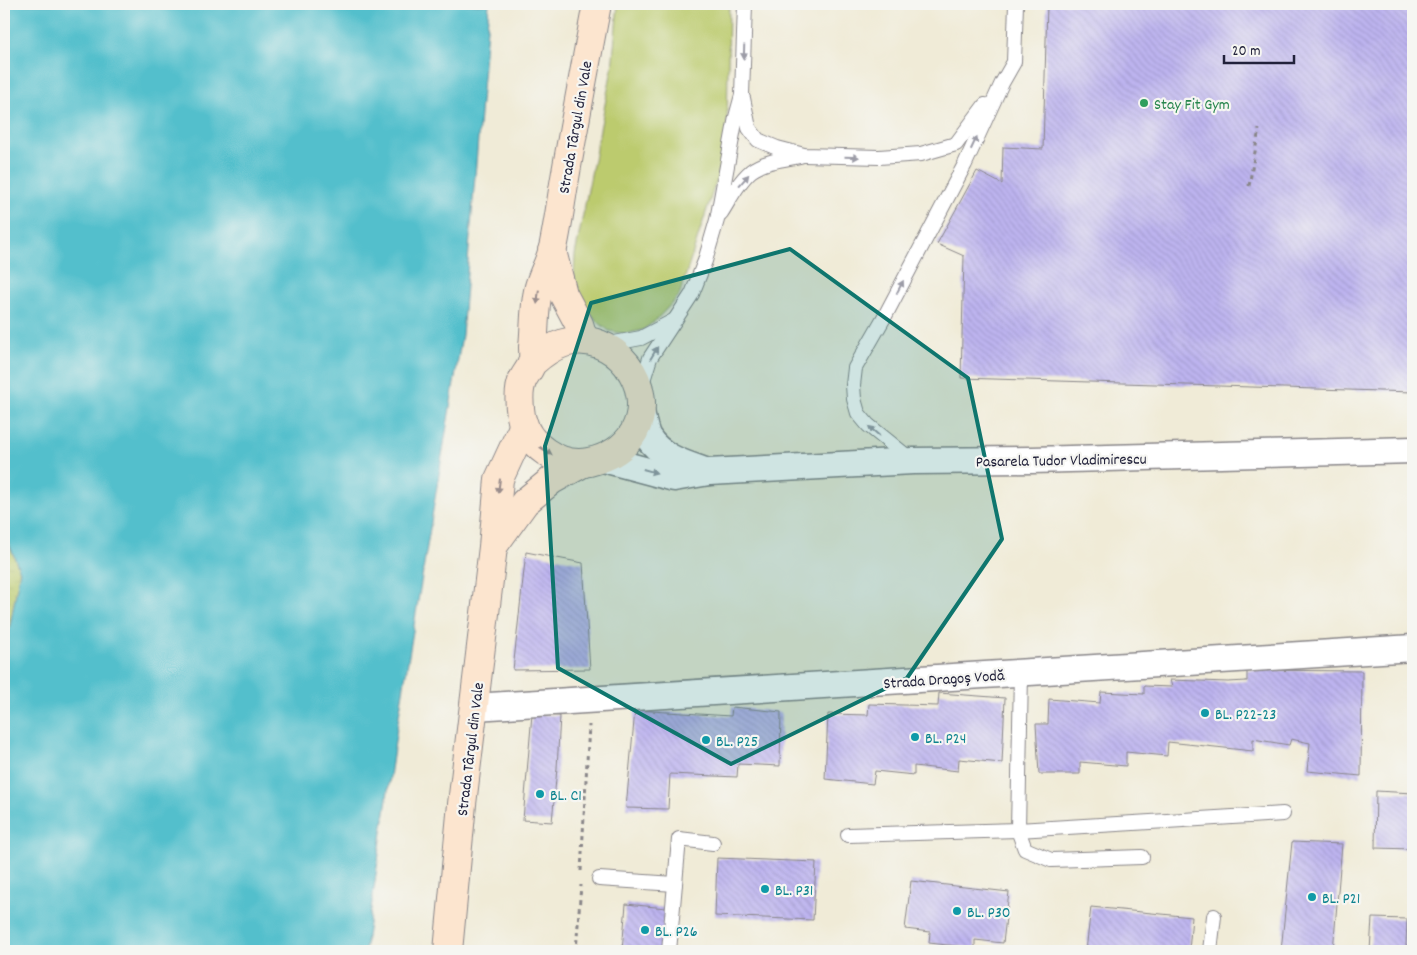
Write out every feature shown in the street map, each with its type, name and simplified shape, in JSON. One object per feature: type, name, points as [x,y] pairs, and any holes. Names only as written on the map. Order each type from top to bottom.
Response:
[{"type":"street","name":"Strada Târgul din Vale","points":[[532,363],[538,292],[552,251],[597,4]]},
{"type":"street","name":"Strada Târgul din Vale","points":[[552,251],[564,294],[579,324],[594,343]]},
{"type":"street","name":"Strada Târgul din Vale","points":[[593,461],[562,460],[543,450],[529,436],[521,419],[519,399],[523,380],[532,363],[547,350],[564,342],[594,343]]},
{"type":"street","points":[[594,343],[620,355],[632,370],[640,400]]},
{"type":"street","name":"Strada Târgul din Vale","points":[[493,546],[525,502],[552,480],[621,448],[634,431],[640,400]]},
{"type":"street","name":"Pasarela Tudor Vladimirescu","points":[[640,400],[648,436],[661,452],[680,462],[709,472]]},
{"type":"street","name":"Strada Târgul din Vale","points":[[448,951],[462,804],[493,546],[499,480],[524,425]]},
{"type":"street","name":"Pasarela Tudor Vladimirescu","points":[[593,461],[674,478],[709,472],[913,461],[1032,460],[1413,450]]},
{"type":"street","name":"Strada Dragoș Vodă","points":[[474,707],[1413,648]]},
{"type":"lane","points":[[640,400],[650,358],[692,294],[705,261],[717,220],[736,117],[742,95],[745,4]]},
{"type":"lane","points":[[913,461],[868,425],[858,412],[854,399],[853,385],[855,368],[886,314],[960,172],[1002,83],[1014,62],[1016,4]]},
{"type":"lane","points":[[742,95],[749,128],[758,140],[776,148],[804,155],[879,158],[921,154],[956,144],[1002,83]]},
{"type":"lane","points":[[717,220],[734,191],[752,171],[769,163],[804,155]]},
{"type":"lane","points":[[594,343],[641,338],[676,320]]},
{"type":"lane","points":[[1021,673],[1018,830],[1025,849],[1051,860],[1142,857]]},
{"type":"lane","points":[[848,835],[1018,830],[1284,814]]},
{"type":"lane","points":[[669,951],[679,839],[713,843]]},
{"type":"lane","points":[[599,879],[675,884]]},
{"type":"lane","points":[[1210,951],[1214,916]]},
{"type":"path","points":[[1249,186],[1259,129]]},
{"type":"path","points":[[576,951],[590,700]]},
{"type":"highlighted area","points":[[790,249],[968,378],[1002,539],[907,678],[731,764],[558,668],[545,446],[591,303]]},
{"type":"green space","points":[[618,4],[729,4],[727,129],[721,166],[679,296],[655,321],[643,330],[625,334],[609,331],[598,322],[586,308],[578,294],[574,275],[575,255],[612,69]]},
{"type":"green space","points":[[4,531],[20,571],[4,658]]},
{"type":"water","points":[[4,4],[489,4],[462,335],[397,728],[365,951],[4,951],[4,659],[20,571],[4,531]]},
{"type":"building","points":[[1047,4],[1413,4],[1413,392],[961,378],[964,256],[937,244],[977,171],[1002,184],[1003,147],[1043,149]]},
{"type":"building","points":[[526,552],[583,563],[590,669],[513,670]]},
{"type":"building","name":"BL. P22-23","points":[[1247,670],[1362,671],[1361,776],[1307,771],[1310,743],[1291,739],[1289,745],[1253,739],[1253,751],[1168,742],[1167,756],[1126,752],[1126,766],[1080,762],[1080,774],[1039,774],[1036,724],[1048,724],[1049,699],[1100,703],[1101,692],[1144,694],[1144,686],[1172,687],[1170,680],[1247,681]]},
{"type":"building","name":"BL. P24","points":[[939,693],[1005,698],[1002,763],[959,759],[958,771],[914,766],[914,775],[875,771],[873,784],[825,779],[828,714],[868,715],[869,704],[938,706]]},
{"type":"building","name":"BL. P25","points":[[732,707],[781,712],[780,766],[738,764],[737,777],[670,774],[668,809],[626,808],[635,710],[731,716]]},
{"type":"building","name":"BL. C1","points":[[532,714],[560,716],[552,822],[523,820]]},
{"type":"building","points":[[1376,791],[1413,793],[1413,849],[1375,848]]},
{"type":"building","name":"BL. P21","points":[[1292,842],[1342,844],[1333,951],[1281,951]]},
{"type":"building","name":"BL. P31","points":[[717,858],[816,862],[813,920],[715,916]]},
{"type":"building","name":"BL. P30","points":[[911,881],[1009,892],[1003,943],[975,940],[975,948],[929,943],[930,932],[905,929]]},
{"type":"building","name":"BL. P26","points":[[626,904],[666,908],[664,951],[622,951]]},
{"type":"building","points":[[1091,907],[1192,917],[1189,951],[1086,951]]},
{"type":"building","points":[[1372,918],[1407,919],[1406,945],[1413,946],[1413,951],[1370,951]]},
{"type":"place","name":"Stay Fit Gym","points":[[1144,103]]},
{"type":"place","name":"BL. P22-23","points":[[1205,713]]},
{"type":"place","name":"BL. P24","points":[[915,737]]},
{"type":"place","name":"BL. P25","points":[[706,740]]},
{"type":"place","name":"BL. C1","points":[[540,794]]},
{"type":"place","name":"BL. P31","points":[[765,889]]},
{"type":"place","name":"BL. P21","points":[[1312,897]]},
{"type":"place","name":"BL. P30","points":[[957,911]]},
{"type":"place","name":"BL. P26","points":[[645,930]]}]
